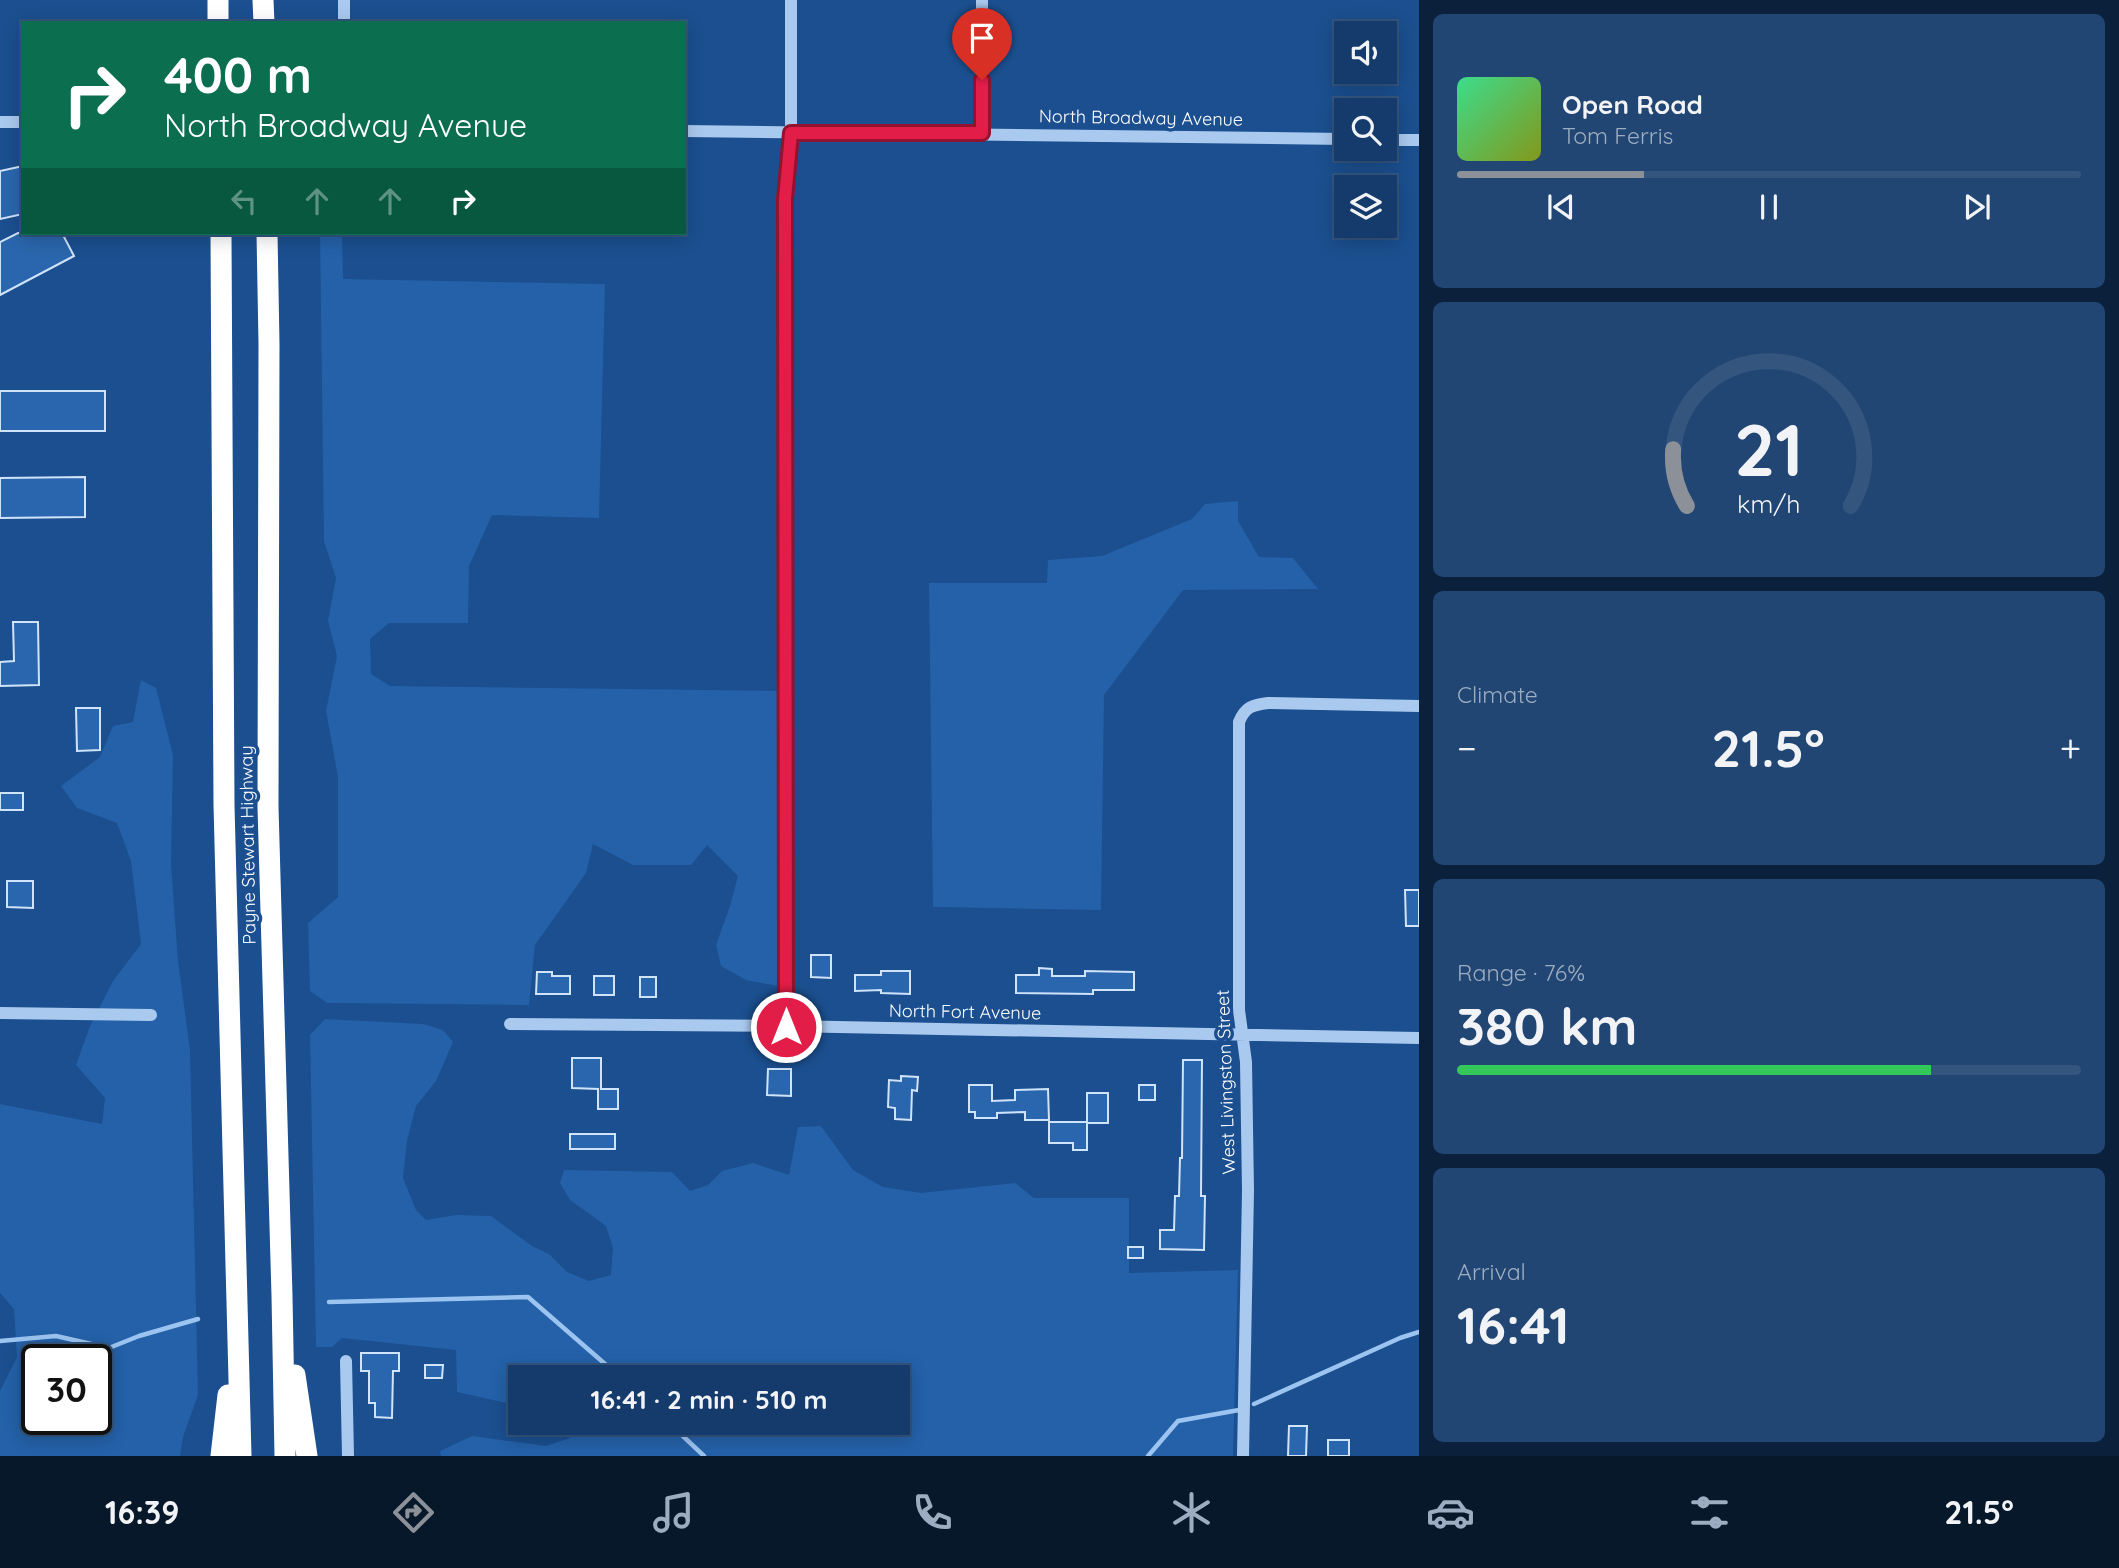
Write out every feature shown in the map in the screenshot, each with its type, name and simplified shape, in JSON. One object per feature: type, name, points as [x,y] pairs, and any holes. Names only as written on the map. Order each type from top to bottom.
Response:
[{"type":"highway","points":[[218,0],[218,21]]},
{"type":"highway","points":[[263,0],[264,21]]},
{"type":"highway","name":"Payne Stewart Highway","points":[[221,235],[224,805],[240,1456]]},
{"type":"highway","name":"Payne Stewart Highway","points":[[267,235],[268,807],[285,1456]]},
{"type":"highway","points":[[282,1296],[307,1456]]},
{"type":"highway","points":[[221,1456],[238,1316]]},
{"type":"street","points":[[344,21],[345,0]]},
{"type":"street","points":[[786,1027],[785,199],[791,133],[791,0]]},
{"type":"street","points":[[982,0],[982,133]]},
{"type":"street","points":[[0,122],[21,122]]},
{"type":"street","name":"North Broadway Avenue","points":[[686,131],[1334,139]]},
{"type":"street","points":[[1397,140],[1419,140]]},
{"type":"street","name":"West Livingston Street","points":[[1243,1456],[1248,1191],[1246,1062],[1239,1010],[1239,722],[1247,708],[1268,703],[1419,706]]},
{"type":"street","points":[[0,1013],[151,1015]]},
{"type":"street","name":"North Fort Avenue","points":[[510,1024],[1419,1038]]},
{"type":"street","points":[[346,1362],[348,1456]]},
{"type":"shaded area","points":[[320,235],[342,235],[343,279],[605,284],[599,518],[492,515],[469,566],[468,623],[389,623],[370,639],[371,674],[390,686],[777,691],[778,986],[746,980],[721,966],[716,945],[738,876],[707,845],[691,865],[633,865],[593,844],[586,873],[535,945],[529,1005],[327,1003],[310,991],[308,923],[338,897],[338,777],[326,711],[337,656],[328,621],[336,578],[324,541]]},
{"type":"shaded area","points":[[1238,501],[1238,521],[1259,557],[1293,558],[1318,589],[1183,590],[1104,695],[1101,910],[933,907],[929,583],[1047,583],[1048,560],[1102,556],[1192,519],[1205,504]]},
{"type":"shaded area","points":[[141,680],[156,688],[173,755],[171,865],[178,961],[190,1050],[198,1395],[183,1437],[180,1456],[0,1456],[0,1391],[17,1357],[14,1309],[0,1293],[0,1104],[102,1124],[105,1098],[76,1065],[90,1026],[113,981],[141,944],[131,861],[117,823],[77,808],[61,786],[100,757],[113,726],[133,722]]},
{"type":"shaded area","points":[[325,1019],[423,1024],[443,1030],[453,1042],[436,1081],[416,1106],[407,1141],[403,1178],[416,1210],[426,1220],[456,1215],[491,1216],[532,1246],[549,1254],[567,1272],[589,1281],[611,1275],[613,1248],[606,1226],[570,1200],[560,1183],[564,1170],[672,1172],[690,1191],[708,1185],[722,1171],[753,1163],[789,1175],[798,1127],[821,1126],[853,1170],[883,1187],[921,1193],[1015,1183],[1034,1198],[1129,1198],[1129,1273],[1238,1270],[1233,1456],[441,1456],[440,1451],[472,1436],[546,1446],[570,1438],[567,1435],[910,1435],[910,1365],[508,1365],[508,1403],[457,1392],[456,1350],[342,1338],[332,1347],[316,1347],[310,1035]]},
{"type":"building","points":[[21,166],[21,214],[0,219],[0,171]]},
{"type":"building","points":[[18,233],[63,235],[74,256],[0,295],[0,242]]},
{"type":"building","points":[[0,391],[105,391],[105,431],[0,431]]},
{"type":"building","points":[[85,477],[85,517],[0,518],[0,478]]},
{"type":"building","points":[[13,622],[38,622],[39,685],[0,686],[0,662],[14,661]]},
{"type":"building","points":[[76,708],[100,708],[100,750],[77,751]]},
{"type":"building","points":[[0,793],[23,793],[23,810],[0,810]]},
{"type":"building","points":[[7,881],[33,881],[33,908],[7,907]]},
{"type":"building","points":[[1405,890],[1419,890],[1419,926],[1406,926]]},
{"type":"building","points":[[811,955],[831,955],[831,978],[811,977]]},
{"type":"building","points":[[1039,968],[1052,969],[1052,976],[1085,976],[1085,971],[1134,972],[1134,990],[1093,990],[1093,994],[1016,993],[1016,975],[1039,975]]},
{"type":"building","points":[[881,971],[910,971],[910,994],[881,993],[881,990],[855,991],[855,975],[881,975]]},
{"type":"building","points":[[537,972],[552,972],[552,976],[570,976],[570,994],[536,994]]},
{"type":"building","points":[[594,976],[614,976],[614,995],[594,995]]},
{"type":"building","points":[[640,977],[656,977],[656,997],[640,997]]},
{"type":"building","points":[[572,1058],[601,1058],[601,1089],[618,1089],[618,1109],[598,1109],[598,1089],[572,1088]]},
{"type":"building","points":[[1183,1060],[1202,1060],[1201,1196],[1205,1196],[1204,1250],[1160,1249],[1160,1230],[1174,1230],[1175,1196],[1179,1196]]},
{"type":"building","points":[[768,1069],[791,1069],[791,1096],[767,1095]]},
{"type":"building","points":[[901,1076],[918,1077],[917,1091],[912,1090],[911,1120],[895,1119],[895,1108],[888,1107],[889,1080],[901,1081]]},
{"type":"building","points":[[969,1085],[992,1085],[992,1101],[1015,1100],[1015,1090],[1048,1089],[1049,1120],[1025,1120],[1025,1112],[997,1113],[997,1118],[975,1118],[975,1112],[969,1112]]},
{"type":"building","points":[[1139,1085],[1155,1085],[1155,1100],[1139,1100]]},
{"type":"building","points":[[1087,1093],[1108,1093],[1108,1123],[1087,1123],[1087,1150],[1073,1150],[1073,1143],[1049,1143],[1049,1122],[1087,1122]]},
{"type":"building","points":[[570,1134],[615,1134],[615,1149],[570,1149]]},
{"type":"building","points":[[1128,1247],[1143,1247],[1143,1258],[1128,1258]]},
{"type":"building","points":[[361,1353],[399,1353],[399,1371],[393,1371],[392,1418],[375,1417],[375,1403],[369,1403],[369,1371],[361,1371]]},
{"type":"building","points":[[425,1365],[443,1365],[442,1378],[425,1378]]},
{"type":"building","points":[[1289,1426],[1307,1426],[1306,1456],[1288,1456]]},
{"type":"building","points":[[1328,1440],[1349,1440],[1349,1456],[1328,1456]]},
{"type":"waterway","points":[[329,1302],[528,1297],[606,1365]]},
{"type":"waterway","points":[[0,1341],[56,1336],[109,1348],[139,1336],[198,1319]]},
{"type":"waterway","points":[[1254,1404],[1419,1332]]},
{"type":"waterway","points":[[1148,1456],[1178,1421],[1239,1410]]},
{"type":"waterway","points":[[682,1435],[704,1456]]},
{"type":"route","points":[[786,1027],[785,199],[791,133],[982,133],[982,80]]}]
